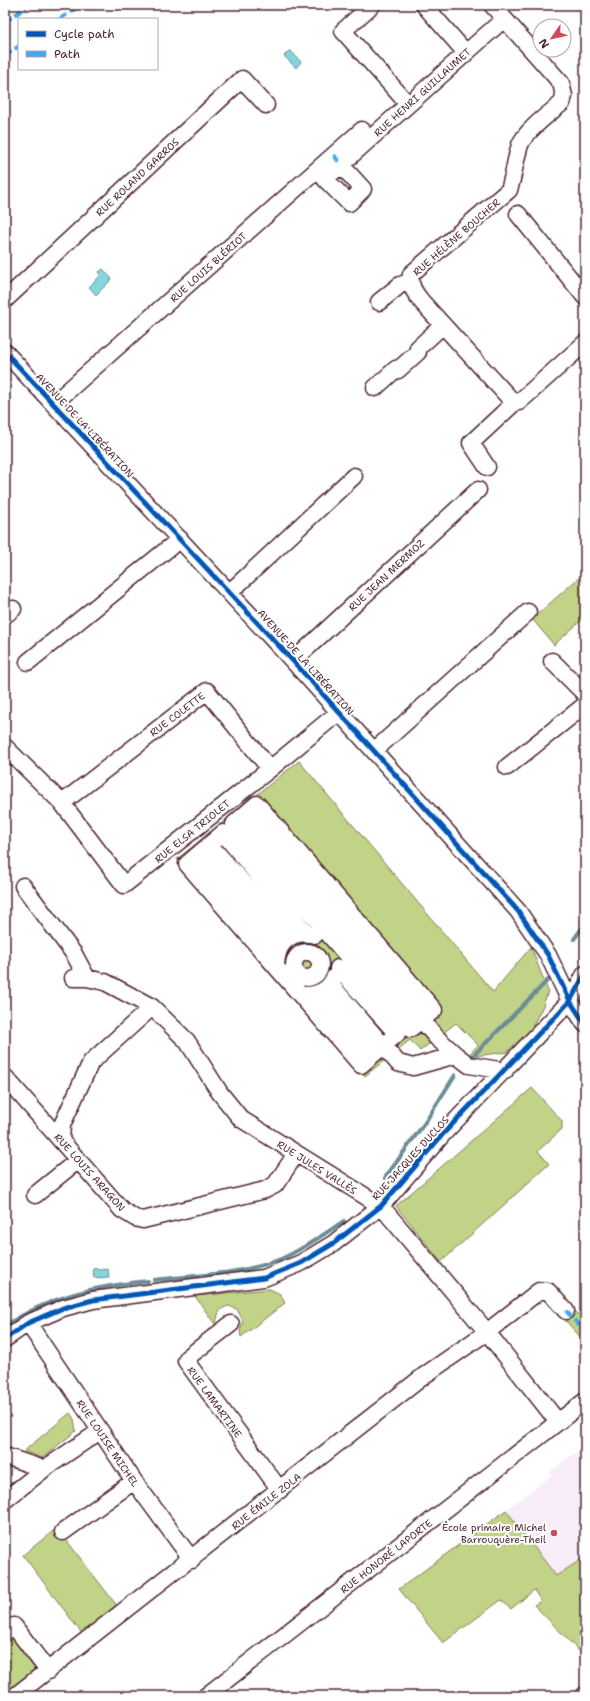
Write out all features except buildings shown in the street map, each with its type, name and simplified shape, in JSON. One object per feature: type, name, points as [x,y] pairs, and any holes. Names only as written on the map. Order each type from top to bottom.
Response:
[{"type":"street","points":[[372,5],[343,31],[408,104]]},
{"type":"street","points":[[424,5],[466,53]]},
{"type":"street","points":[[492,5],[504,19]]},
{"type":"street","name":"RUE HENRI GUILLAUMET","points":[[341,165],[504,19]]},
{"type":"street","name":"RUE HÉLÈNE BOUCHER","points":[[504,19],[561,83],[564,96],[562,103],[526,134],[520,144],[515,173],[509,190],[411,274],[410,282],[413,290],[422,302],[514,403]]},
{"type":"street","name":"RUE ROLAND GARROS","points":[[5,300],[242,79],[266,105]]},
{"type":"street","name":"RUE LOUIS BLÉRIOT","points":[[53,404],[362,130]]},
{"type":"street","points":[[518,214],[585,297]]},
{"type":"street","points":[[379,302],[400,284],[410,282]]},
{"type":"street","points":[[375,388],[418,352],[418,348],[443,325]]},
{"type":"street","points":[[487,467],[471,443],[514,403],[518,402],[585,343]]},
{"type":"street","name":"AVENUE DE LA LIBÉRATION","points":[[5,352],[230,592],[375,750],[518,911],[548,956],[570,1001],[585,1024]]},
{"type":"street","points":[[230,592],[354,476]]},
{"type":"street","name":"RUE JEAN MERMOZ","points":[[293,661],[478,490]]},
{"type":"street","points":[[28,662],[180,540]]},
{"type":"street","points":[[375,750],[528,612]]},
{"type":"street","points":[[552,661],[585,694]]},
{"type":"street","name":"RUE COLETTE","points":[[62,803],[207,691],[270,769]]},
{"type":"street","points":[[507,767],[585,706]]},
{"type":"street","name":"RUE ELSA TRIOLET","points":[[5,746],[62,803],[124,885],[339,712]]},
{"type":"street","points":[[246,814],[437,1038],[469,1065],[505,1070]]},
{"type":"street","points":[[307,934],[223,834],[187,864],[296,975],[361,1065],[397,1034],[338,968],[336,959],[321,952]]},
{"type":"street","points":[[204,849],[286,941],[296,975],[325,989]]},
{"type":"street","name":"RUE JULES VALLÈS","points":[[23,886],[74,954],[80,978],[104,982],[152,1007],[188,1041],[220,1092],[241,1120],[380,1206],[487,1332],[558,1422]]},
{"type":"street","points":[[296,975],[320,965],[321,952],[315,936],[301,933],[286,941],[276,957],[296,975],[325,989],[378,1051],[398,1064],[413,1066],[456,1055]]},
{"type":"street","points":[[325,989],[338,968]]},
{"type":"street","name":"RUE JACQUES DUCLOS","points":[[5,1339],[28,1324],[63,1308],[93,1300],[264,1278],[300,1263],[334,1243],[380,1206],[442,1135],[570,1001],[585,974]]},
{"type":"street","points":[[61,1141],[62,1125],[91,1062],[152,1007]]},
{"type":"street","name":"RUE LOUIS ARAGON","points":[[5,1077],[77,1161],[122,1210],[135,1218],[143,1220],[265,1190],[275,1185],[296,1154]]},
{"type":"street","points":[[35,1195],[77,1161]]},
{"type":"street","name":"RUE ÉMILE ZOLA","points":[[16,1696],[192,1560],[426,1375],[487,1332],[540,1291],[548,1291],[566,1311]]},
{"type":"street","name":"RUE LOUISE MICHEL","points":[[28,1324],[134,1481],[192,1560]]},
{"type":"street","name":"RUE LAMARTINE","points":[[231,1324],[188,1357],[186,1361],[280,1490]]},
{"type":"street","name":"RUE HONORÉ LAPORTE","points":[[206,1696],[585,1402]]},
{"type":"street","points":[[5,1500],[44,1469],[100,1431]]},
{"type":"street","points":[[5,1456],[44,1469]]},
{"type":"street","points":[[63,1532],[134,1481]]},
{"type":"street","points":[[5,1632],[14,1626],[48,1671]]},
{"type":"shaded area","name":"École primaire Michel Barrouquère-Theil","points":[[585,1446],[585,1557],[556,1576],[506,1510],[551,1476],[551,1471]]},
{"type":"green space","points":[[583,574],[585,577],[585,617],[554,645],[532,619]]},
{"type":"green space","points":[[299,761],[493,992],[531,947],[548,991],[543,1006],[531,1029],[507,1052],[467,1057],[478,1045],[456,1023],[420,1051],[410,1040],[365,1076],[177,859]]},
{"type":"green space","points":[[532,1088],[562,1121],[562,1129],[538,1151],[549,1164],[441,1262],[396,1206]]},
{"type":"green space","points":[[270,1289],[280,1294],[285,1303],[241,1337],[240,1331],[243,1321],[237,1309],[229,1306],[222,1309],[218,1316],[216,1326],[195,1296]]},
{"type":"green space","points":[[574,1310],[585,1321],[585,1342],[564,1319]]},
{"type":"green space","points":[[70,1413],[74,1419],[76,1431],[42,1458],[24,1451]]},
{"type":"green space","points":[[506,1510],[556,1576],[585,1557],[585,1657],[534,1605],[541,1601],[534,1590],[511,1609],[501,1600],[443,1643],[399,1589]]},
{"type":"green space","points":[[57,1528],[118,1607],[83,1635],[23,1555]]},
{"type":"green space","points":[[10,1638],[16,1640],[36,1664],[34,1670],[5,1693],[5,1642]]},
{"type":"water","points":[[290,50],[301,62],[296,68],[284,56]]},
{"type":"water","points":[[103,269],[112,279],[96,295],[89,287],[101,275],[99,272]]},
{"type":"water","points":[[96,1268],[98,1270],[108,1269],[109,1277],[94,1278],[93,1269]]},
{"type":"waterway","points":[[574,939],[585,924]]},
{"type":"waterway","points":[[472,1057],[548,980]]},
{"type":"waterway","points":[[385,1178],[426,1121],[455,1075]]},
{"type":"waterway","points":[[154,1280],[219,1274],[268,1264],[299,1250],[344,1221]]},
{"type":"waterway","points":[[5,1326],[39,1307],[74,1294],[110,1286],[148,1281]]},
{"type":"marked path","points":[[5,22],[29,5]]},
{"type":"marked path","points":[[62,18],[81,5]]},
{"type":"marked path","points":[[5,56],[18,47]]},
{"type":"marked path","points":[[334,155],[341,165]]},
{"type":"marked path","points":[[566,1311],[585,1332]]},
{"type":"cycle path","points":[[5,352],[293,661],[518,911],[548,955],[570,1001],[585,1024]]},
{"type":"cycle path","points":[[5,1339],[28,1323],[63,1308],[93,1300],[264,1278],[301,1263],[334,1243],[381,1206],[442,1135],[570,1001],[585,974]]},
{"type":"place","name":"École primaire Michel Barrouquère-Theil","points":[[554,1533]]}]
